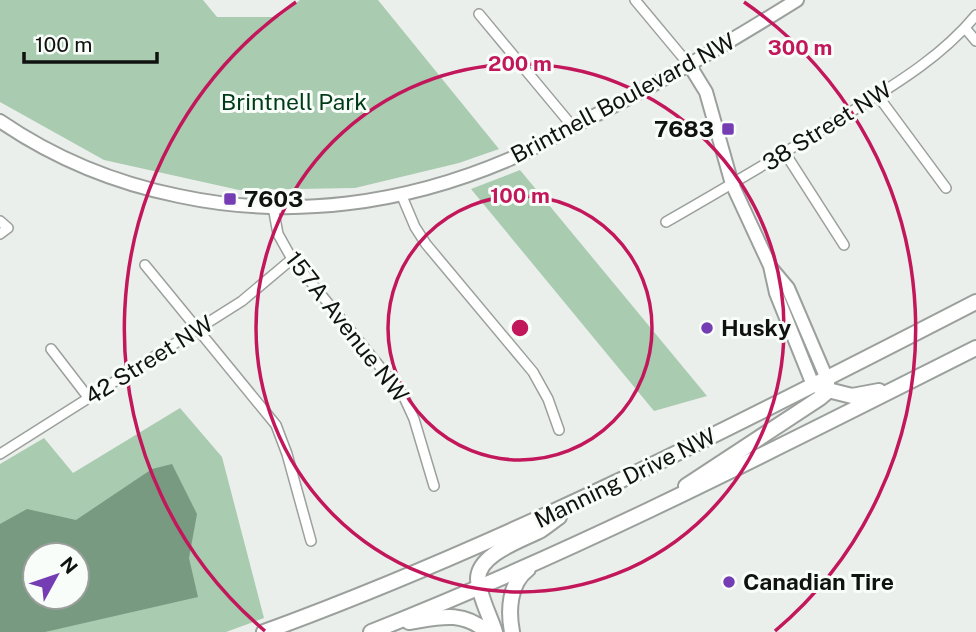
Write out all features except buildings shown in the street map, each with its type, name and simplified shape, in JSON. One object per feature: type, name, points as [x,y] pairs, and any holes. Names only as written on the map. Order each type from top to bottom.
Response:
[{"type":"main road","points":[[680,496],[688,483],[827,385],[976,302]]},
{"type":"main road","name":"Manning Drive NW","points":[[371,632],[538,562],[680,496],[976,348]]},
{"type":"main road","points":[[813,385],[827,385],[852,396],[894,389]]},
{"type":"main road","name":"Manning Drive NW","points":[[264,632],[409,575],[576,502],[813,385]]},
{"type":"main road","points":[[495,632],[479,587],[480,567],[489,558],[544,528],[576,502]]},
{"type":"main road","points":[[512,632],[510,605],[513,592],[523,573],[538,562]]},
{"type":"main road","points":[[387,626],[454,616],[468,619],[488,632]]},
{"type":"street","points":[[635,0],[690,66],[706,92],[732,184],[770,266],[776,293],[813,385]]},
{"type":"street","name":"Brintnell Boulevard NW","points":[[0,121],[59,156],[119,180],[192,199],[230,205],[272,207],[341,205],[401,194],[478,172],[513,158],[690,66],[797,0]]},
{"type":"street","points":[[479,14],[573,127]]},
{"type":"street","name":"38 Street NW","points":[[666,222],[878,96],[920,67],[976,15]]},
{"type":"street","points":[[965,28],[976,41]]},
{"type":"street","points":[[878,96],[946,188]]},
{"type":"street","points":[[785,153],[844,245]]},
{"type":"street","points":[[401,194],[415,227],[426,244],[533,372],[548,399],[559,430]]},
{"type":"street","name":"157A Avenue NW","points":[[272,207],[278,234],[292,259],[403,395],[414,419],[434,486]]},
{"type":"street","name":"42 Street NW","points":[[0,454],[242,301],[292,259]]},
{"type":"street","points":[[145,265],[276,425],[287,454],[311,541]]},
{"type":"street","points":[[770,266],[788,288],[827,385]]},
{"type":"street","points":[[51,349],[88,397]]},
{"type":"green space","name":"Brintnell Park","points":[[0,0],[203,0],[217,17],[279,17],[300,0],[378,0],[499,149],[459,163],[355,188],[239,190],[104,160],[0,102]]},
{"type":"green space","points":[[520,170],[707,396],[654,411],[471,189]]},
{"type":"green space","points":[[180,408],[222,457],[264,618],[226,632],[0,632],[0,464],[44,438],[73,473]]},
{"type":"shaded area","points":[[172,464],[197,514],[189,558],[198,597],[45,632],[0,632],[0,524],[27,509],[76,520],[152,469]]},
{"type":"place","name":"7683","points":[[728,129]]},
{"type":"place","name":"7603","points":[[230,199]]},
{"type":"place","name":"Husky","points":[[707,328]]},
{"type":"place","name":"Canadian Tire","points":[[729,582]]}]
